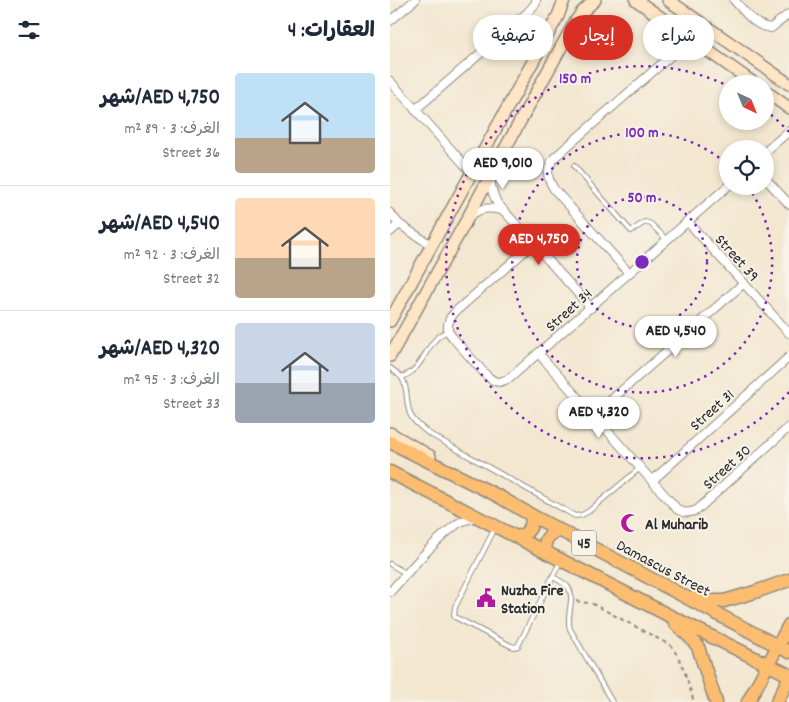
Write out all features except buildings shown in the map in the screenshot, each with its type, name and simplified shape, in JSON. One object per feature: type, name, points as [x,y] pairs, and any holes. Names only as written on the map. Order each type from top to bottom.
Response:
[{"type":"main road","name":"Damascus Street","points":[[390,442],[498,496],[560,531],[783,649]]},
{"type":"main road","name":"45","points":[[390,472],[789,676]]},
{"type":"main road","points":[[517,537],[530,529],[532,525],[531,515]]},
{"type":"main road","points":[[547,553],[545,545],[547,537],[552,533],[560,531]]},
{"type":"main road","points":[[678,592],[712,601],[724,601],[789,580]]},
{"type":"main road","points":[[666,614],[698,647],[716,702]]},
{"type":"main road","points":[[748,702],[767,664],[783,649],[789,625]]},
{"type":"main road","points":[[776,702],[789,676]]},
{"type":"street","points":[[390,21],[415,0]]},
{"type":"street","points":[[415,110],[527,13],[536,3],[536,0]]},
{"type":"street","points":[[390,321],[558,16],[564,0]]},
{"type":"street","points":[[580,15],[595,0]]},
{"type":"street","points":[[636,0],[657,15]]},
{"type":"street","points":[[734,0],[752,20],[765,28],[771,28],[789,14]]},
{"type":"street","points":[[674,2],[789,84]]},
{"type":"street","points":[[558,16],[565,10],[570,10],[575,15]]},
{"type":"street","points":[[390,356],[563,43]]},
{"type":"street","points":[[724,63],[728,63],[735,58],[734,46]]},
{"type":"street","points":[[714,56],[741,75]]},
{"type":"street","points":[[629,273],[554,188],[548,180],[548,166],[554,158],[666,60]]},
{"type":"street","points":[[747,75],[744,70],[746,66],[756,62]]},
{"type":"street","points":[[522,80],[523,88],[526,91],[531,92],[538,88]]},
{"type":"street","points":[[390,81],[471,172]]},
{"type":"street","points":[[774,98],[788,109]]},
{"type":"street","points":[[508,105],[520,101],[523,103],[526,112]]},
{"type":"street","points":[[774,143],[788,130]]},
{"type":"street","points":[[491,174],[490,184],[497,203],[591,308]]},
{"type":"street","points":[[774,188],[789,204]]},
{"type":"street","name":"Street 34","points":[[448,331],[493,381],[499,383],[510,378],[719,194]]},
{"type":"street","points":[[465,223],[472,214],[482,209],[493,208],[504,211]]},
{"type":"street","points":[[390,213],[399,224],[431,245]]},
{"type":"street","name":"Street 39","points":[[687,221],[789,333]]},
{"type":"street","points":[[390,232],[399,224]]},
{"type":"street","points":[[448,331],[450,318],[456,311],[534,243]]},
{"type":"street","points":[[594,416],[744,284]]},
{"type":"street","points":[[399,304],[399,308],[404,314],[412,313],[415,310]]},
{"type":"street","points":[[390,321],[396,318],[400,319],[405,324],[405,328]]},
{"type":"street","points":[[539,354],[652,482]]},
{"type":"street","name":"Street 31","points":[[652,482],[789,357]]},
{"type":"street","name":"Street 30","points":[[652,482],[676,509],[685,513],[697,510],[789,427]]},
{"type":"street","points":[[390,433],[498,496]]},
{"type":"street","points":[[390,592],[436,543],[458,524],[467,519],[478,517]]},
{"type":"lane","points":[[574,166],[632,231],[645,222],[651,224],[667,240]]},
{"type":"lane","points":[[401,377],[411,373],[436,338],[441,333],[448,331]]},
{"type":"lane","points":[[390,368],[401,377],[405,387],[407,406],[416,424],[428,433],[575,516],[589,511],[640,468]]},
{"type":"lane","points":[[496,526],[455,608],[454,615],[511,646],[516,647],[561,559]]},
{"type":"lane","points":[[390,564],[407,574]]},
{"type":"lane","points":[[553,577],[569,588],[571,593],[568,619],[570,629],[612,702]]},
{"type":"path","points":[[571,600],[593,604],[670,645],[677,653],[694,702]]},
{"type":"place","name":"Al Muharib","points":[[630,523]]},
{"type":"place","name":"Nuzha Fire Station","points":[[486,598]]}]
